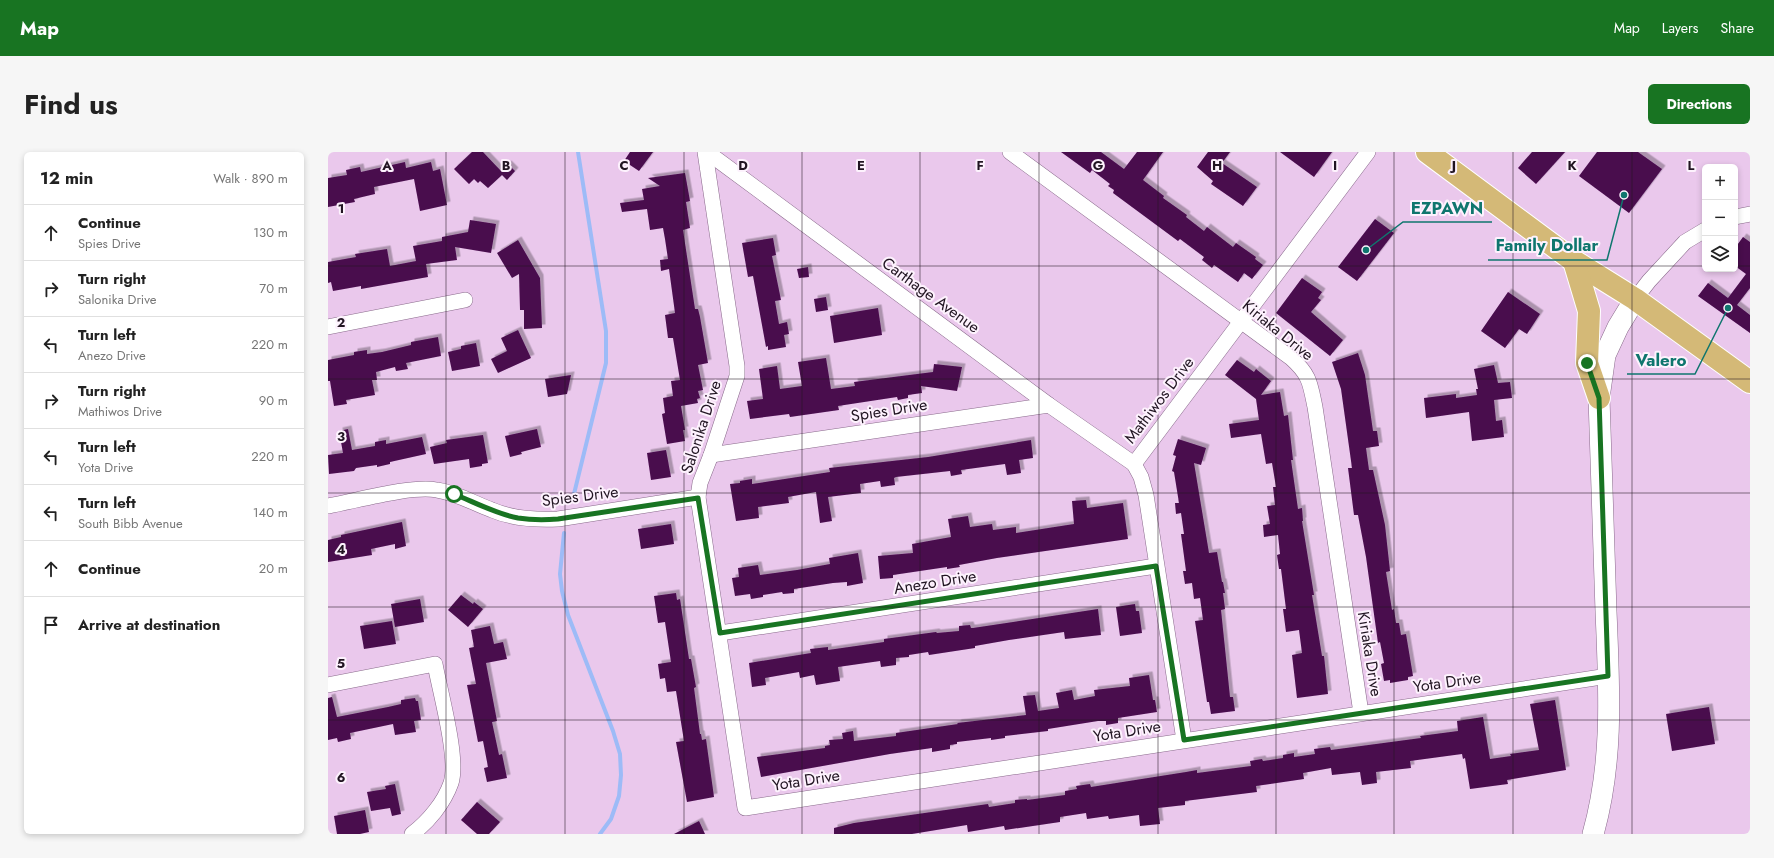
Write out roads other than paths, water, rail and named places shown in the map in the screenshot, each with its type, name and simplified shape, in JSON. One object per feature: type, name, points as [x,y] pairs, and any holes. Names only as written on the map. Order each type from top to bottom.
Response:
[{"type":"main road","points":[[1427,152],[1574,261],[1635,299],[1750,382]]},
{"type":"main road","points":[[1574,261],[1589,311],[1587,363],[1599,398]]},
{"type":"main road","points":[[1593,834],[1605,778],[1608,745],[1608,676],[1599,398],[1605,355],[1618,327],[1635,299]]},
{"type":"street","name":"Carthage Avenue","points":[[706,152],[1049,404],[1134,464]]},
{"type":"street","name":"Salonika Drive","points":[[706,152],[737,366],[736,376],[711,455],[700,483],[698,498],[720,633],[745,808]]},
{"type":"street","name":"Kiriaka Drive","points":[[1010,152],[1291,358],[1304,370],[1310,383],[1361,713]]},
{"type":"street","name":"Mathiwos Drive","points":[[1184,740],[1146,495],[1141,477],[1134,464],[1368,152]]},
{"type":"street","points":[[1738,216],[1750,214]]},
{"type":"street","points":[[1635,299],[1649,281],[1685,242],[1702,232]]},
{"type":"street","points":[[328,327],[465,300]]},
{"type":"street","name":"Spies Drive","points":[[711,455],[1049,404]]},
{"type":"street","name":"Spies Drive","points":[[328,506],[419,489],[435,489],[454,494],[517,518],[539,520],[558,519],[698,498]]},
{"type":"street","name":"Anezo Drive","points":[[720,633],[1156,566]]},
{"type":"street","points":[[328,685],[435,664],[454,766],[451,783],[440,804],[420,828],[412,834]]},
{"type":"street","name":"Yota Drive","points":[[745,808],[1608,676]]},
{"type":"waterway","points":[[573,498],[606,363],[606,331],[578,152]]},
{"type":"waterway","points":[[564,533],[560,574],[562,591],[568,615],[613,731],[620,754],[621,775],[619,796],[611,819],[600,834]]},
{"type":"place","name":"Family Dollar","points":[[1624,195]]},
{"type":"place","name":"EZPAWN","points":[[1366,250]]},
{"type":"place","name":"Valero","points":[[1728,308]]}]
